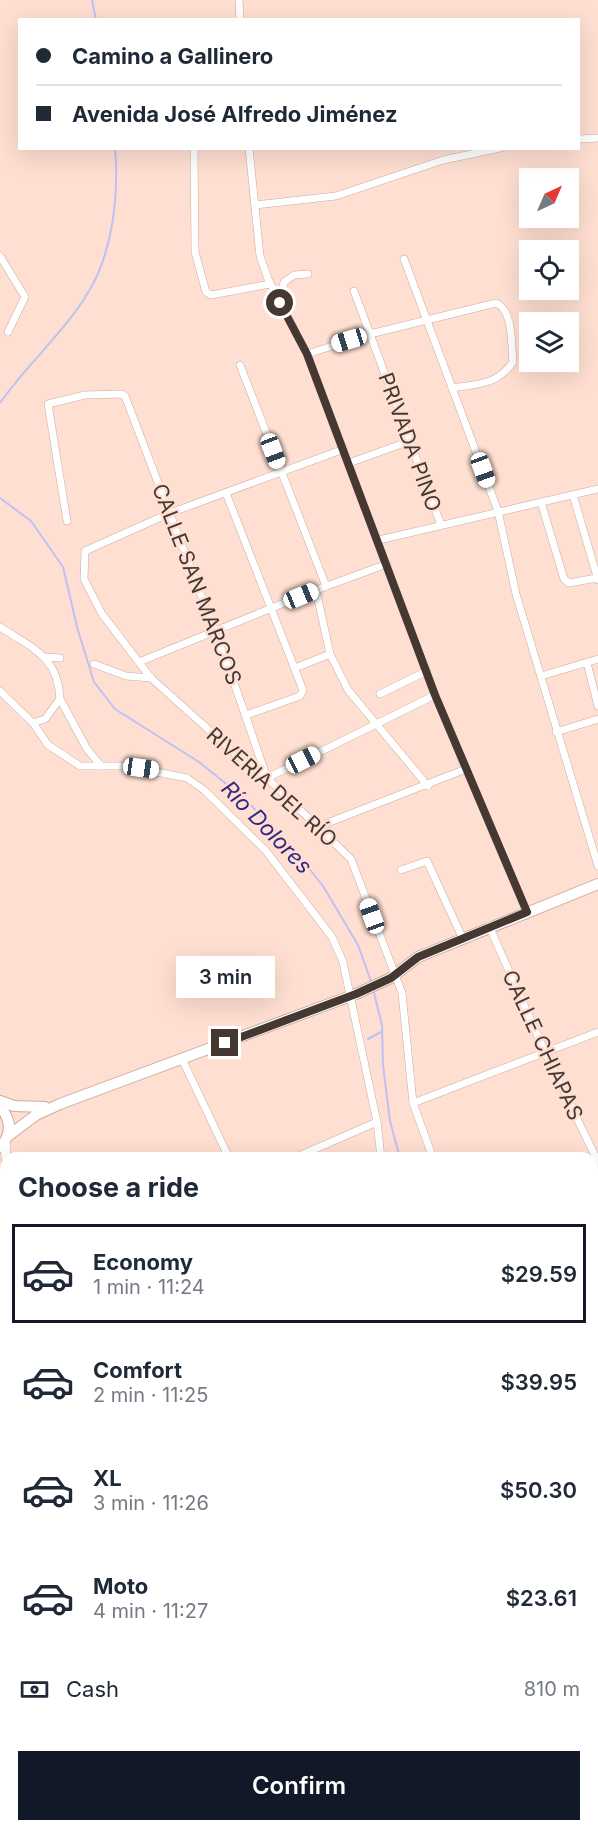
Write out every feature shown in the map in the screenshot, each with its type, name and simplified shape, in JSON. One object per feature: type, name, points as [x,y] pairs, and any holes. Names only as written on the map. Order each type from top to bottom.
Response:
[{"type":"main road","points":[[4,1141],[36,1115],[60,1104],[354,994],[393,977],[418,957],[462,937],[598,884]]},
{"type":"main road","points":[[0,1101],[36,1108],[60,1104]]},
{"type":"main road","points":[[0,1107],[9,1120],[4,1141]]},
{"type":"street","points":[[238,0],[240,18]]},
{"type":"street","points":[[580,139],[598,138]]},
{"type":"street","points":[[194,150],[195,252],[206,292],[211,296],[270,284]]},
{"type":"street","points":[[249,150],[260,256],[270,284],[307,354],[379,540],[435,695],[527,912]]},
{"type":"street","points":[[255,205],[336,196],[443,160],[490,150]]},
{"type":"street","points":[[0,256],[25,297],[8,332]]},
{"type":"street","points":[[404,259],[498,511],[516,594],[598,866]]},
{"type":"street","points":[[280,303],[284,282],[294,275],[308,274]]},
{"type":"street","name":"PRIVADA PINO","points":[[354,291],[441,525]]},
{"type":"street","points":[[307,354],[370,334],[496,303],[501,305],[508,320],[513,362],[504,375],[488,382],[452,388]]},
{"type":"street","points":[[240,365],[326,586]]},
{"type":"street","name":"CALLE SAN MARCOS","points":[[67,521],[48,404],[85,395],[121,394],[125,396],[215,631],[267,778]]},
{"type":"street","points":[[349,463],[410,441]]},
{"type":"street","points":[[170,513],[344,449]]},
{"type":"street","points":[[379,540],[598,489]]},
{"type":"street","points":[[226,493],[303,690],[300,696],[246,715]]},
{"type":"street","points":[[541,502],[564,579],[569,583],[598,579],[573,495]]},
{"type":"street","name":"RIVERIA DEL RÍO","points":[[170,513],[85,551],[84,579],[102,614],[151,678],[257,773],[267,778],[351,859],[393,977],[402,993],[413,1103],[431,1152]]},
{"type":"street","points":[[139,662],[326,586],[387,564]]},
{"type":"street","points":[[316,590],[330,654],[348,690],[428,786]]},
{"type":"street","points":[[0,627],[45,657],[59,679],[60,699],[87,749],[101,766]]},
{"type":"street","points":[[295,668],[330,654]]},
{"type":"street","points":[[45,657],[60,658]]},
{"type":"street","points":[[541,676],[598,659]]},
{"type":"street","points":[[587,663],[598,706]]},
{"type":"street","points":[[94,664],[126,676],[151,678]]},
{"type":"street","points":[[380,694],[427,671]]},
{"type":"street","points":[[0,692],[33,723],[48,745],[80,766],[126,766],[187,778],[204,790],[266,851],[332,937],[343,962],[354,994],[380,1152]]},
{"type":"street","points":[[267,778],[435,695]]},
{"type":"street","points":[[33,723],[45,719],[60,699]]},
{"type":"street","points":[[556,732],[598,719]]},
{"type":"street","points":[[317,827],[428,786],[466,769]]},
{"type":"street","points":[[401,870],[428,861],[462,937]]},
{"type":"street","name":"CALLE CHIAPAS","points":[[489,926],[545,1052],[593,1152]]},
{"type":"street","points":[[413,1103],[598,1032]]},
{"type":"street","points":[[182,1059],[226,1152]]},
{"type":"street","points":[[308,1152],[377,1122]]},
{"type":"waterway","name":"Río Dolores","points":[[92,0],[96,18]]},
{"type":"waterway","name":"Río Dolores","points":[[0,403],[69,320],[97,275],[109,240],[115,203],[115,150]]},
{"type":"waterway","name":"Río Dolores","points":[[0,498],[31,521],[63,567],[77,627],[94,682],[115,709],[199,762],[245,799],[296,852],[323,886],[358,945],[372,984]]},
{"type":"waterway","name":"Río Dolores","points":[[373,989],[382,1025],[383,1065],[390,1121],[398,1152]]},
{"type":"waterway","points":[[368,1039],[381,1032]]},
{"type":"route","points":[[225,1043],[356,994],[391,978],[418,957],[527,912],[435,695],[379,540],[307,354],[280,303]]}]
